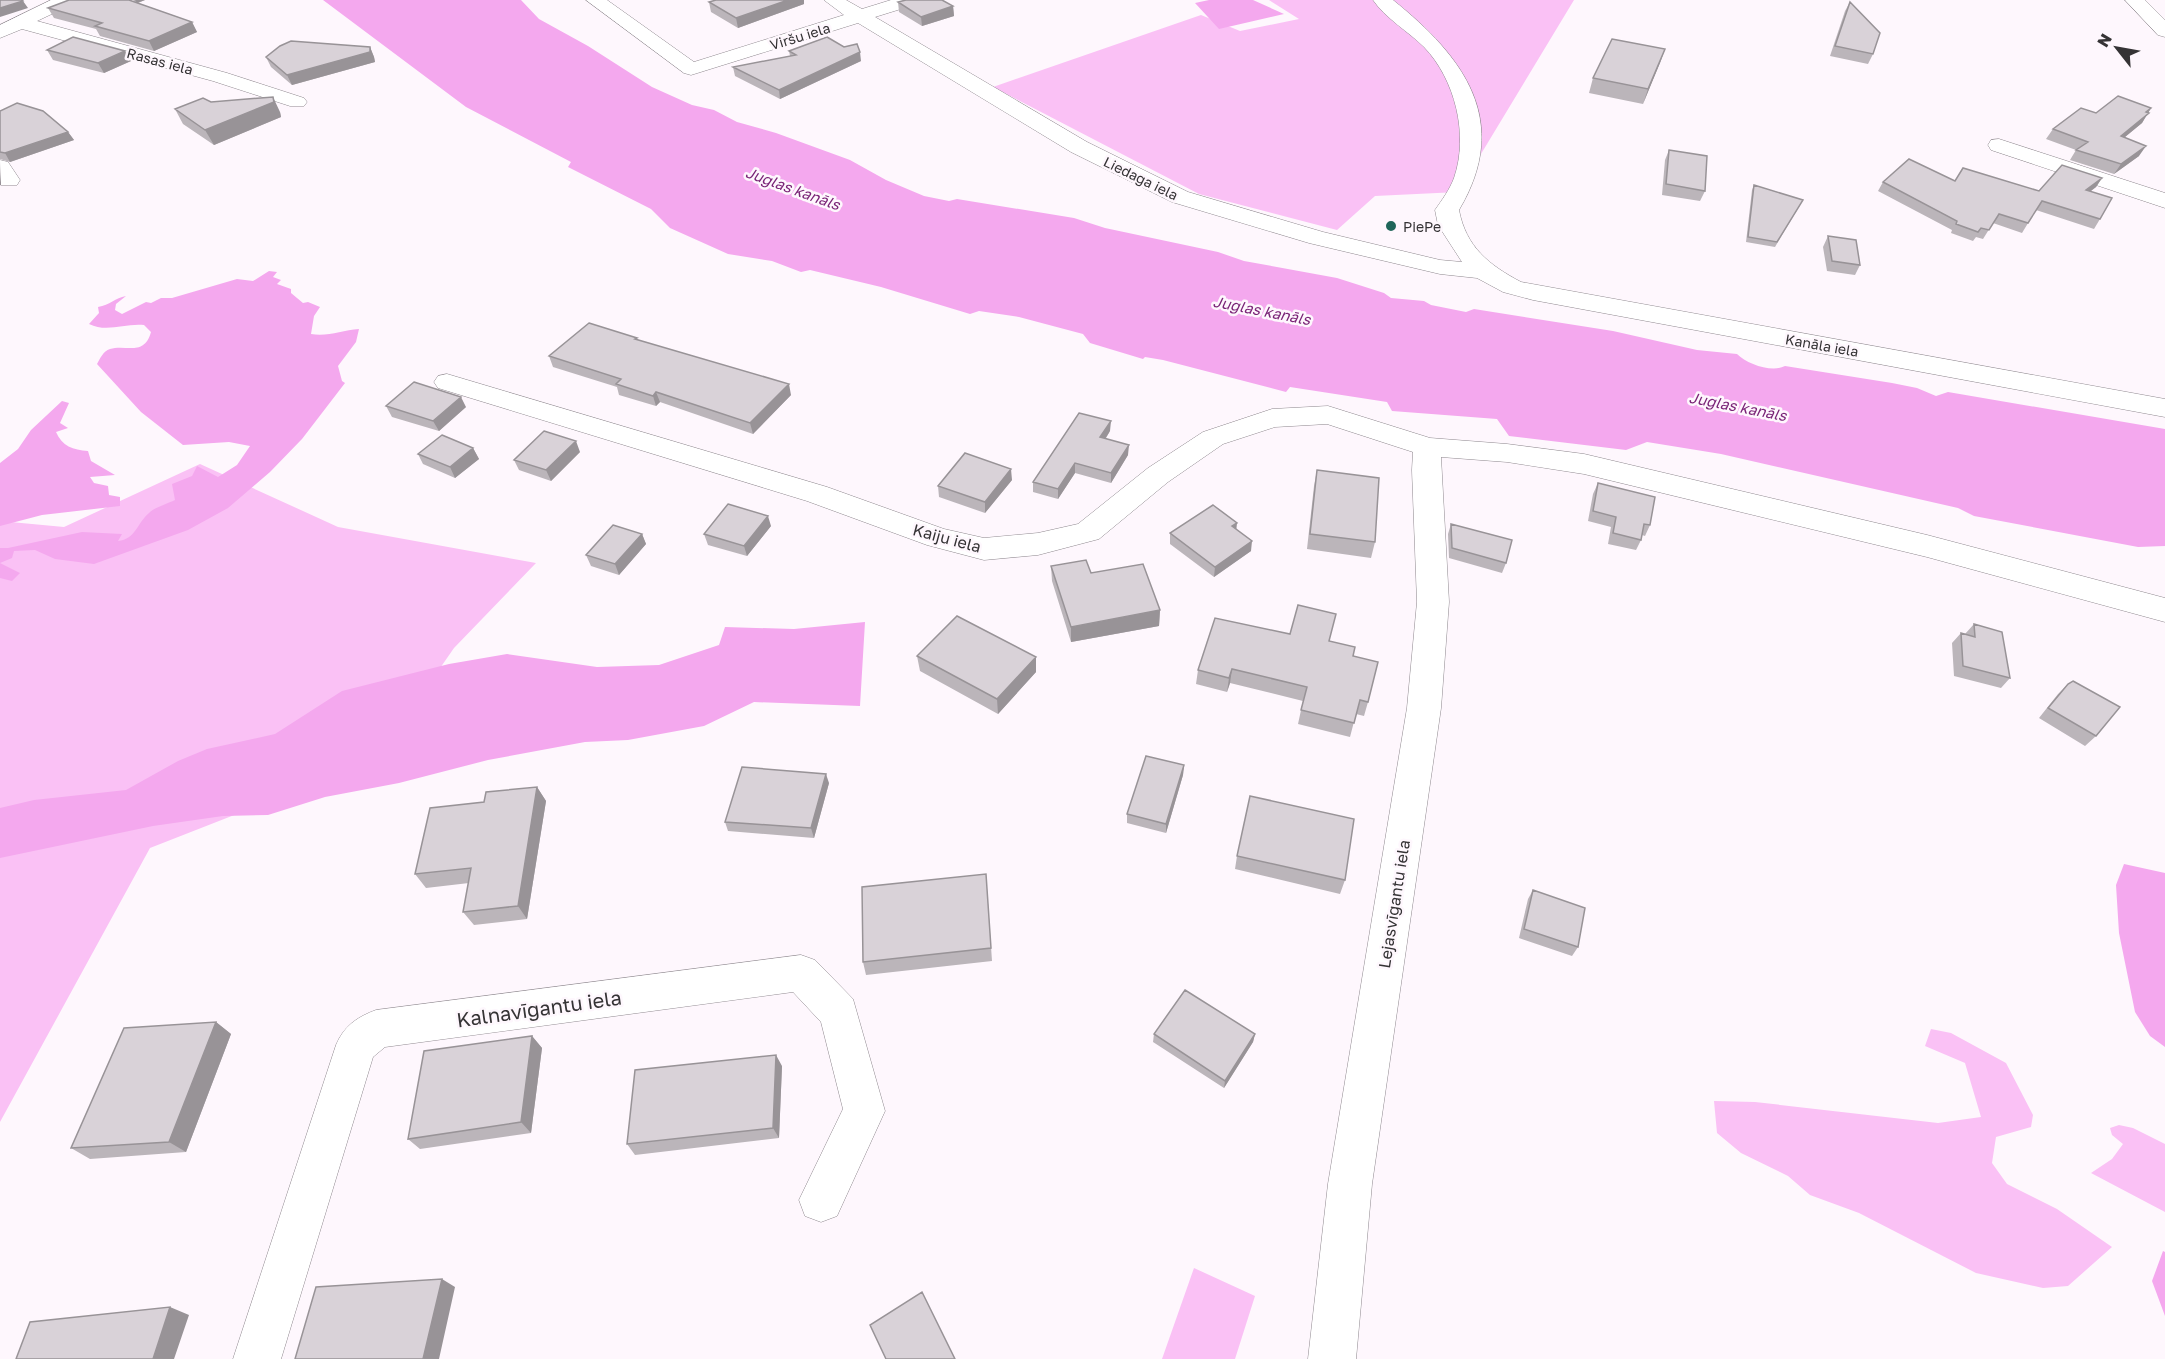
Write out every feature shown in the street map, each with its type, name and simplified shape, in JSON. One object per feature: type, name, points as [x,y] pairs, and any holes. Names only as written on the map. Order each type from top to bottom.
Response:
[{"type":"street","points":[[23,0],[32,7],[47,7]]},
{"type":"street","points":[[0,32],[22,23],[47,7],[66,0]]},
{"type":"street","name":"Viršu iela","points":[[595,0],[691,69],[910,0]]},
{"type":"street","name":"Liedaga iela","points":[[833,0],[1079,147],[1180,197],[1329,241],[1440,267],[1483,271]]},
{"type":"street","points":[[1382,0],[1445,60],[1455,75],[1468,116],[1470,156],[1466,177],[1447,210],[1450,225],[1472,260],[1483,271]]},
{"type":"street","points":[[2134,0],[2165,31]]},
{"type":"street","name":"Rasas iela","points":[[22,23],[220,77],[297,102]]},
{"type":"street","points":[[1999,145],[2165,201]]},
{"type":"street","name":"Kanāla iela","points":[[1483,271],[1512,287],[1572,301],[2165,408]]},
{"type":"street","name":"Kaiju iela","points":[[447,382],[817,494],[939,538],[984,549],[1038,544],[1088,532],[1158,475],[1213,438],[1272,418],[1328,416],[1428,447],[1507,453],[1584,464],[1927,546],[2165,610]]},
{"type":"street","name":"Lejasvīgantu iela","points":[[1332,1359],[1350,1184],[1424,708],[1433,602],[1426,470],[1428,447]]},
{"type":"street","name":"Kalnavīgantu iela","points":[[257,1359],[356,1045],[376,1029],[801,973],[838,1012],[864,1112],[821,1200]]},
{"type":"shaded area","points":[[1269,0],[1574,0],[1458,192],[1375,196],[1337,230],[1199,194],[993,87],[1201,15],[1240,31],[1299,19]]},
{"type":"shaded area","points":[[200,464],[338,527],[536,563],[454,648],[377,759],[150,848],[0,1122],[0,521],[64,527]]},
{"type":"shaded area","points":[[1931,1029],[1951,1033],[2006,1063],[2033,1115],[2031,1127],[1996,1137],[1992,1163],[2007,1184],[2057,1209],[2112,1247],[2068,1286],[2043,1288],[1976,1273],[1859,1213],[1810,1195],[1788,1176],[1741,1153],[1717,1133],[1714,1101],[1755,1102],[1938,1123],[1981,1117],[1965,1063],[1925,1046]]},
{"type":"shaded area","points":[[2119,1125],[2133,1128],[2165,1144],[2165,1212],[2091,1173],[2112,1159],[2123,1144],[2112,1135],[2110,1128]]},
{"type":"shaded area","points":[[1194,1268],[1255,1296],[1235,1359],[1162,1359]]},
{"type":"water","name":"Juglas kanāls","points":[[323,0],[521,0],[539,19],[588,46],[652,87],[692,105],[714,110],[737,122],[776,133],[850,160],[886,180],[924,196],[949,201],[957,199],[1074,218],[1105,228],[1218,252],[1244,261],[1337,278],[1384,293],[1391,298],[1424,301],[1431,305],[1466,312],[1474,309],[1613,331],[1697,350],[1737,354],[1753,364],[1767,368],[1785,366],[1892,383],[1917,388],[1936,396],[1948,392],[2165,429],[2165,546],[2138,547],[1974,516],[1958,508],[1721,454],[1647,442],[1626,450],[1509,436],[1497,419],[1392,411],[1387,402],[1290,387],[1286,392],[1163,360],[1145,357],[1143,359],[1090,343],[1083,334],[1019,317],[979,311],[970,314],[881,287],[810,270],[801,272],[772,261],[728,254],[670,228],[651,209],[568,167],[571,162],[466,107]]},
{"type":"water","points":[[1209,0],[1253,0],[1284,14],[1219,29],[1195,3]]},
{"type":"water","points":[[269,271],[277,272],[273,277],[281,280],[277,284],[291,289],[291,293],[303,303],[308,302],[320,307],[314,316],[311,334],[323,335],[359,329],[356,342],[338,366],[342,381],[345,383],[302,439],[270,472],[228,508],[188,530],[94,564],[55,559],[35,550],[14,551],[12,558],[0,563],[0,548],[82,532],[122,534],[118,541],[124,540],[133,534],[152,511],[175,500],[172,484],[192,476],[197,466],[218,477],[237,465],[250,446],[229,442],[183,445],[141,412],[97,364],[108,350],[139,347],[148,340],[151,332],[144,325],[103,328],[89,324],[99,313],[98,307],[126,296],[116,304],[115,310],[122,314],[146,302],[151,303],[161,298],[172,298],[237,279],[253,281]]},
{"type":"water","points":[[62,401],[69,403],[60,423],[68,428],[56,432],[58,437],[69,446],[88,451],[91,461],[115,475],[90,477],[94,483],[108,486],[109,495],[120,497],[120,506],[42,515],[0,526],[0,463],[18,449],[31,430]]},
{"type":"water","points":[[0,563],[20,573],[12,581],[0,578]]},
{"type":"water","points":[[865,622],[860,706],[754,702],[704,726],[628,740],[585,742],[488,760],[399,783],[325,797],[268,815],[223,816],[153,826],[0,858],[0,808],[34,800],[126,790],[178,761],[207,749],[275,734],[342,691],[449,664],[507,654],[597,667],[659,665],[719,645],[725,627],[794,629]]},
{"type":"water","points":[[2124,864],[2165,873],[2165,1047],[2150,1036],[2135,1012],[2119,933],[2116,885]]},
{"type":"water","points":[[2163,1251],[2165,1252],[2165,1316],[2152,1281]]},
{"type":"building","points":[[0,0],[22,0],[23,1],[0,8]]},
{"type":"building","points":[[69,0],[129,0],[192,22],[149,41],[95,26],[102,23],[48,8]]},
{"type":"building","points":[[716,0],[788,0],[736,18],[709,2]]},
{"type":"building","points":[[942,0],[953,6],[921,17],[898,2]]},
{"type":"building","points":[[1850,2],[1880,33],[1873,54],[1835,46]]},
{"type":"building","points":[[73,37],[125,51],[98,63],[47,50]]},
{"type":"building","points":[[827,37],[844,47],[857,44],[860,52],[779,90],[733,67],[796,55],[789,51]]},
{"type":"building","points":[[1612,39],[1665,49],[1648,89],[1593,78]]},
{"type":"building","points":[[291,41],[370,47],[370,52],[287,75],[266,57]]},
{"type":"building","points":[[2118,96],[2151,108],[2146,112],[2149,113],[2121,136],[2146,146],[2121,164],[2076,150],[2088,142],[2053,129],[2081,108],[2096,113]]},
{"type":"building","points":[[273,97],[274,102],[205,130],[175,109],[203,98],[211,102]]},
{"type":"building","points":[[17,103],[43,111],[68,132],[5,153],[0,152],[0,111]]},
{"type":"building","points":[[1669,150],[1707,156],[1705,191],[1666,184]]},
{"type":"building","points":[[1909,159],[1955,181],[1963,168],[2039,191],[2062,165],[2102,178],[2086,190],[2112,198],[2100,219],[2042,201],[2028,223],[1999,214],[1989,230],[1981,228],[1978,232],[1956,224],[1957,221],[1883,182]]},
{"type":"building","points":[[1754,185],[1803,200],[1777,242],[1748,237]]},
{"type":"building","points":[[1828,236],[1856,240],[1860,265],[1832,261]]},
{"type":"building","points":[[589,323],[637,338],[635,339],[789,384],[750,423],[656,392],[653,396],[616,384],[621,379],[549,356]]},
{"type":"building","points":[[414,382],[461,397],[433,421],[386,406]]},
{"type":"building","points":[[1079,413],[1111,421],[1100,437],[1129,445],[1111,473],[1075,463],[1058,489],[1033,482]]},
{"type":"building","points":[[544,431],[576,441],[546,470],[514,460]]},
{"type":"building","points":[[442,435],[473,448],[450,467],[418,454]]},
{"type":"building","points":[[965,453],[1011,469],[985,502],[938,486]]},
{"type":"building","points":[[1317,470],[1379,478],[1375,542],[1310,534]]},
{"type":"building","points":[[1598,483],[1655,497],[1650,525],[1644,524],[1641,540],[1613,533],[1616,517],[1593,511]]},
{"type":"building","points":[[728,504],[768,516],[744,546],[704,534]]},
{"type":"building","points":[[1213,505],[1237,523],[1232,526],[1252,541],[1215,567],[1170,533]]},
{"type":"building","points":[[1451,524],[1512,540],[1506,563],[1452,548]]},
{"type":"building","points":[[613,525],[642,534],[615,564],[586,555]]},
{"type":"building","points":[[1086,560],[1091,573],[1143,564],[1160,610],[1071,627],[1051,566]]},
{"type":"building","points":[[1298,605],[1336,614],[1329,641],[1355,647],[1353,656],[1378,662],[1368,702],[1360,700],[1354,723],[1301,710],[1307,687],[1232,669],[1229,678],[1198,670],[1215,618],[1290,634]]},
{"type":"building","points":[[957,616],[1036,657],[997,699],[917,656]]},
{"type":"building","points":[[1974,624],[2002,632],[2010,678],[1963,666],[1961,633],[1975,637]]},
{"type":"building","points":[[2073,681],[2120,707],[2096,736],[2048,708]]},
{"type":"building","points":[[1146,756],[1184,765],[1166,824],[1127,814]]},
{"type":"building","points":[[742,767],[826,774],[811,828],[725,822]]},
{"type":"building","points":[[537,787],[518,906],[463,912],[471,868],[415,874],[430,808],[484,802],[486,792]]},
{"type":"building","points":[[1250,796],[1354,819],[1345,880],[1237,856]]},
{"type":"building","points":[[986,874],[991,948],[863,962],[862,887]]},
{"type":"building","points":[[1533,890],[1585,908],[1578,947],[1524,929]]},
{"type":"building","points":[[1185,990],[1255,1034],[1225,1081],[1154,1034]]},
{"type":"building","points":[[216,1022],[169,1142],[71,1148],[124,1028]]},
{"type":"building","points":[[532,1036],[521,1122],[408,1139],[424,1051]]},
{"type":"building","points":[[776,1055],[773,1128],[627,1144],[635,1070]]},
{"type":"building","points":[[442,1279],[423,1359],[295,1359],[316,1287]]},
{"type":"building","points":[[922,1292],[955,1359],[886,1359],[870,1325]]},
{"type":"building","points":[[170,1307],[153,1359],[16,1359],[30,1322]]},
{"type":"place","name":"PiePe","points":[[1391,226]]}]
